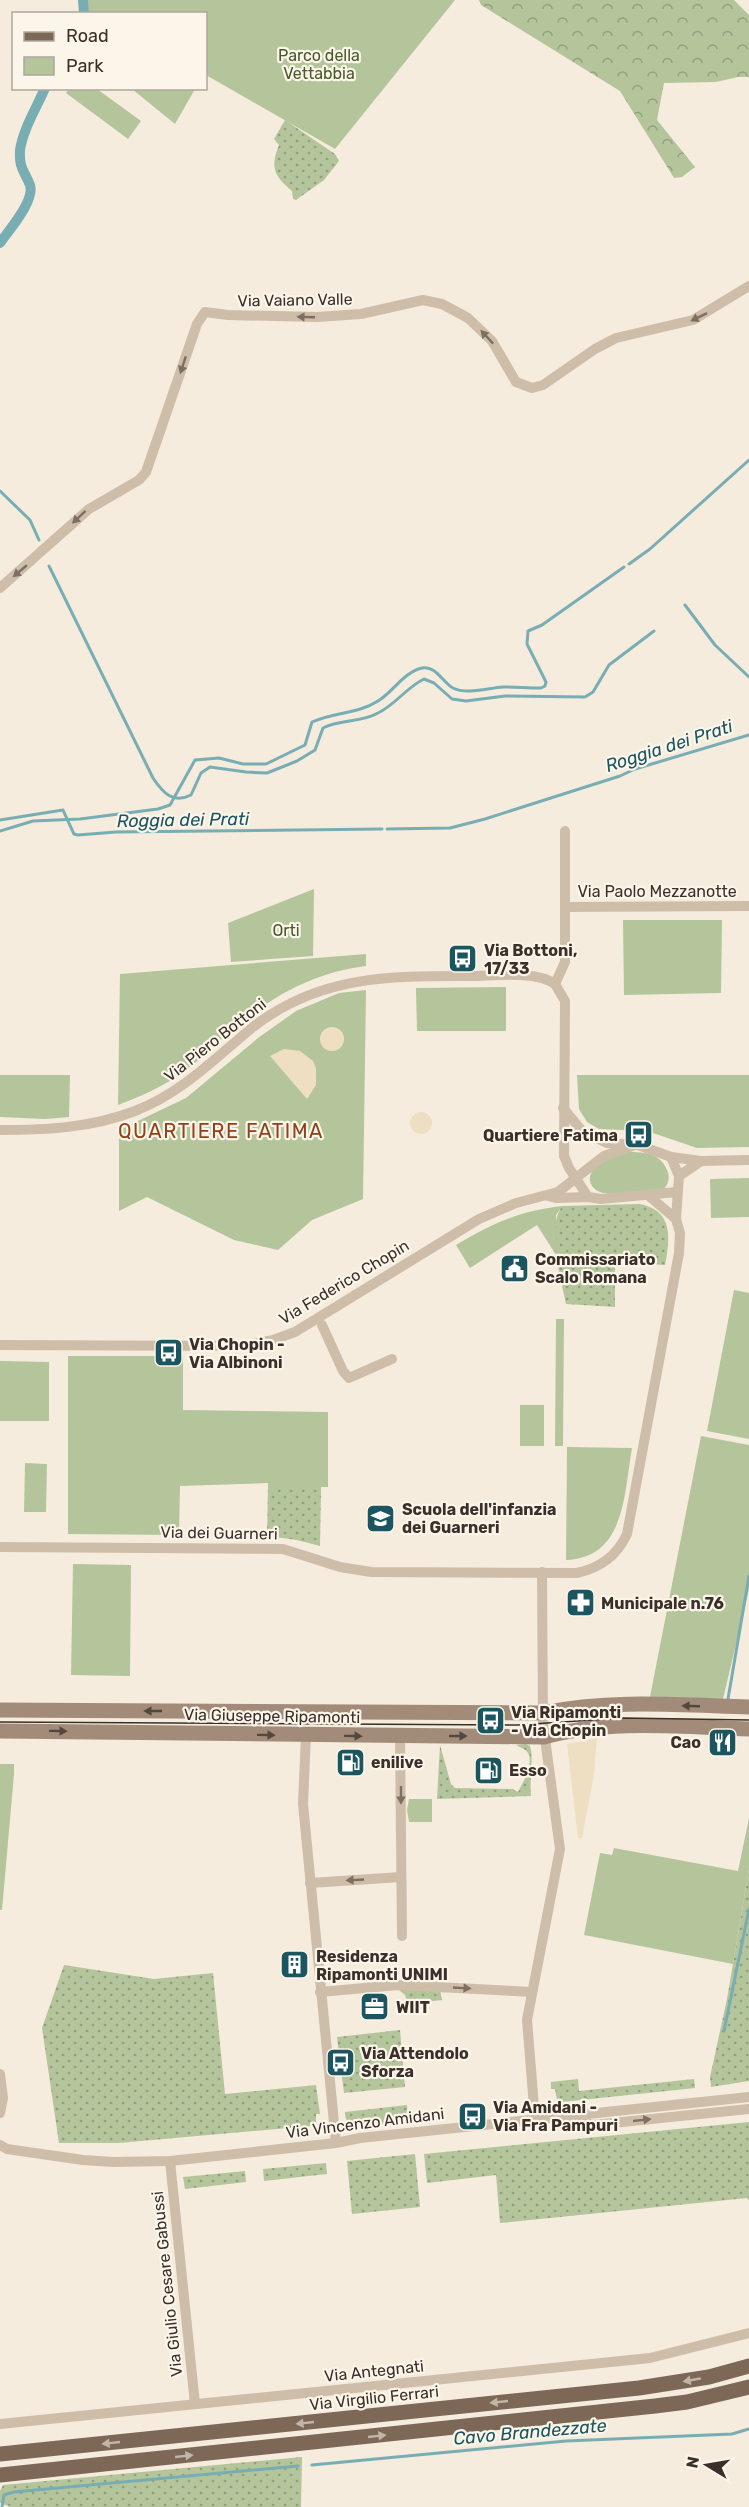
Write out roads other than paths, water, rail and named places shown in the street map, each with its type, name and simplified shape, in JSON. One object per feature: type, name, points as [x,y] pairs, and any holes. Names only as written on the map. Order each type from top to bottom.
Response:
[{"type":"main road","name":"Via Virgilio Ferrari","points":[[0,2454],[639,2388],[709,2377],[749,2366]]},
{"type":"main road","points":[[0,2475],[655,2406],[687,2402],[749,2387]]},
{"type":"street","name":"Via Vaiano Valle","points":[[0,588],[89,509],[139,480],[146,472],[197,324],[206,312],[228,315],[328,317],[361,314],[423,300],[442,304],[468,318],[492,341],[516,382],[532,388],[543,385],[610,341],[693,320],[749,286]]},
{"type":"street","points":[[565,831],[566,962],[555,984],[565,1003],[564,1156],[579,1178],[588,1197]]},
{"type":"street","name":"Via Paolo Mezzanotte","points":[[565,907],[749,906]]},
{"type":"street","name":"Via Piero Bottoni","points":[[0,1130],[60,1129],[95,1123],[135,1111],[186,1084],[254,1027],[283,1007],[337,985],[374,978],[413,976],[535,976],[555,984]]},
{"type":"street","points":[[563,1108],[580,1130],[607,1143],[635,1144],[671,1157],[701,1161],[749,1160]]},
{"type":"street","name":"Via Federico Chopin","points":[[0,1345],[243,1346],[273,1340],[295,1332],[490,1213],[516,1203],[558,1192],[579,1178],[604,1156],[635,1144]]},
{"type":"street","points":[[535,2119],[527,2028],[532,1992],[560,1857],[560,1842],[544,1737],[542,1572],[577,1573],[597,1567],[616,1551],[627,1534],[679,1253],[680,1233],[676,1219],[679,1176],[671,1157]]},
{"type":"street","points":[[679,1176],[701,1161]]},
{"type":"street","name":"Via Federico Chopin","points":[[548,1196],[601,1199],[677,1192]]},
{"type":"street","points":[[649,1196],[676,1219]]},
{"type":"street","name":"Via Federico Chopin","points":[[322,1325],[348,1377],[353,1377],[393,1359]]},
{"type":"street","name":"Via dei Guarneri","points":[[0,1547],[266,1548],[298,1552],[357,1571],[542,1572]]},
{"type":"street","name":"Via Giuseppe Ripamonti","points":[[0,1710],[543,1713],[564,1709],[630,1704],[749,1707]]},
{"type":"street","name":"Via Giuseppe Ripamonti","points":[[0,1731],[544,1737],[565,1731],[633,1726],[749,1729]]},
{"type":"street","points":[[306,1735],[303,1804],[336,2143]]},
{"type":"street","points":[[400,1736],[402,1936]]},
{"type":"street","points":[[310,1883],[401,1877]]},
{"type":"street","points":[[320,1992],[398,1985],[532,1992]]},
{"type":"street","points":[[0,2074],[3,2098],[0,2113]]},
{"type":"street","name":"Via Vincenzo Amidani","points":[[0,2145],[7,2149],[83,2160],[170,2161],[336,2143],[360,2138],[749,2097]]},
{"type":"street","name":"Via Vincenzo Amidani","points":[[564,2116],[593,2125],[749,2109]]},
{"type":"street","name":"Via Giulio Cesare Gabussi","points":[[170,2161],[195,2404]]},
{"type":"street","name":"Via Antegnati","points":[[0,2424],[650,2358],[749,2334]]},
{"type":"waterway","points":[[83,0],[84,12]]},
{"type":"waterway","points":[[0,243],[29,199],[30,185],[21,165],[20,150],[27,126],[44,90]]},
{"type":"waterway","points":[[629,564],[650,549],[749,460]]},
{"type":"waterway","points":[[0,491],[30,520],[39,540]]},
{"type":"waterway","points":[[49,566],[153,778],[165,792],[174,798],[191,795],[201,773],[210,767],[267,773],[297,761],[315,750],[323,728],[378,713],[424,679],[434,683],[452,699],[466,701],[505,696],[585,697],[593,692],[609,665],[654,631]]},
{"type":"waterway","points":[[0,831],[33,821],[80,819],[158,809],[170,805],[195,760],[219,758],[243,764],[266,764],[305,745],[312,722],[370,705],[383,697],[404,678],[422,668],[431,669],[449,686],[459,690],[471,691],[503,687],[541,688],[546,682],[527,644],[528,631],[542,625],[624,567]]},
{"type":"waterway","points":[[685,605],[715,645],[749,677]]},
{"type":"waterway","name":"Roggia dei Prati","points":[[387,829],[450,828],[485,819],[620,776],[635,769],[749,735]]},
{"type":"waterway","name":"Roggia dei Prati","points":[[0,820],[63,810],[74,834],[78,835],[116,832],[382,829]]},
{"type":"waterway","points":[[728,1699],[749,1576]]},
{"type":"waterway","points":[[724,2031],[749,1909]]},
{"type":"waterway","name":"Cavo Brandezzate","points":[[312,2465],[566,2441],[732,2434],[749,2429]]},
{"type":"waterway","name":"Cavo Brandezzate","points":[[2,2507],[4,2495],[14,2492],[298,2466]]},
{"type":"tram line","points":[[0,1722],[517,1725],[623,1718],[749,1720]]},
{"type":"place","name":"Via Bottoni, 17/33","points":[[463,959]]},
{"type":"place","name":"Quartiere Fatima","points":[[639,1135]]},
{"type":"place","name":"Commissariato Scalo Romana","points":[[514,1268]]},
{"type":"place","name":"Via Chopin - Via Albinoni","points":[[168,1353]]},
{"type":"place","name":"Scuola dell'infanzia dei Guarneri","points":[[381,1518]]},
{"type":"place","name":"Municipale n.76","points":[[580,1603]]},
{"type":"place","name":"Via Ripamonti - Via Chopin","points":[[490,1721]]},
{"type":"place","name":"Cao","points":[[722,1742]]},
{"type":"place","name":"enilive","points":[[350,1762]]},
{"type":"place","name":"Esso","points":[[488,1770]]},
{"type":"place","name":"Residenza Ripamonti UNIMI","points":[[295,1965]]},
{"type":"place","name":"WIIT","points":[[375,2007]]},
{"type":"place","name":"Via Attendolo Sforza","points":[[340,2062]]},
{"type":"place","name":"Via Amidani - Via Fra Pampuri","points":[[472,2116]]},
{"type":"district","name":"QUARTIERE FATIMA","points":[[221,1131]]},
{"type":"park label","name":"Parco della Vettabbia","points":[[319,64]]},
{"type":"park label","name":"Orti","points":[[286,930]]}]
